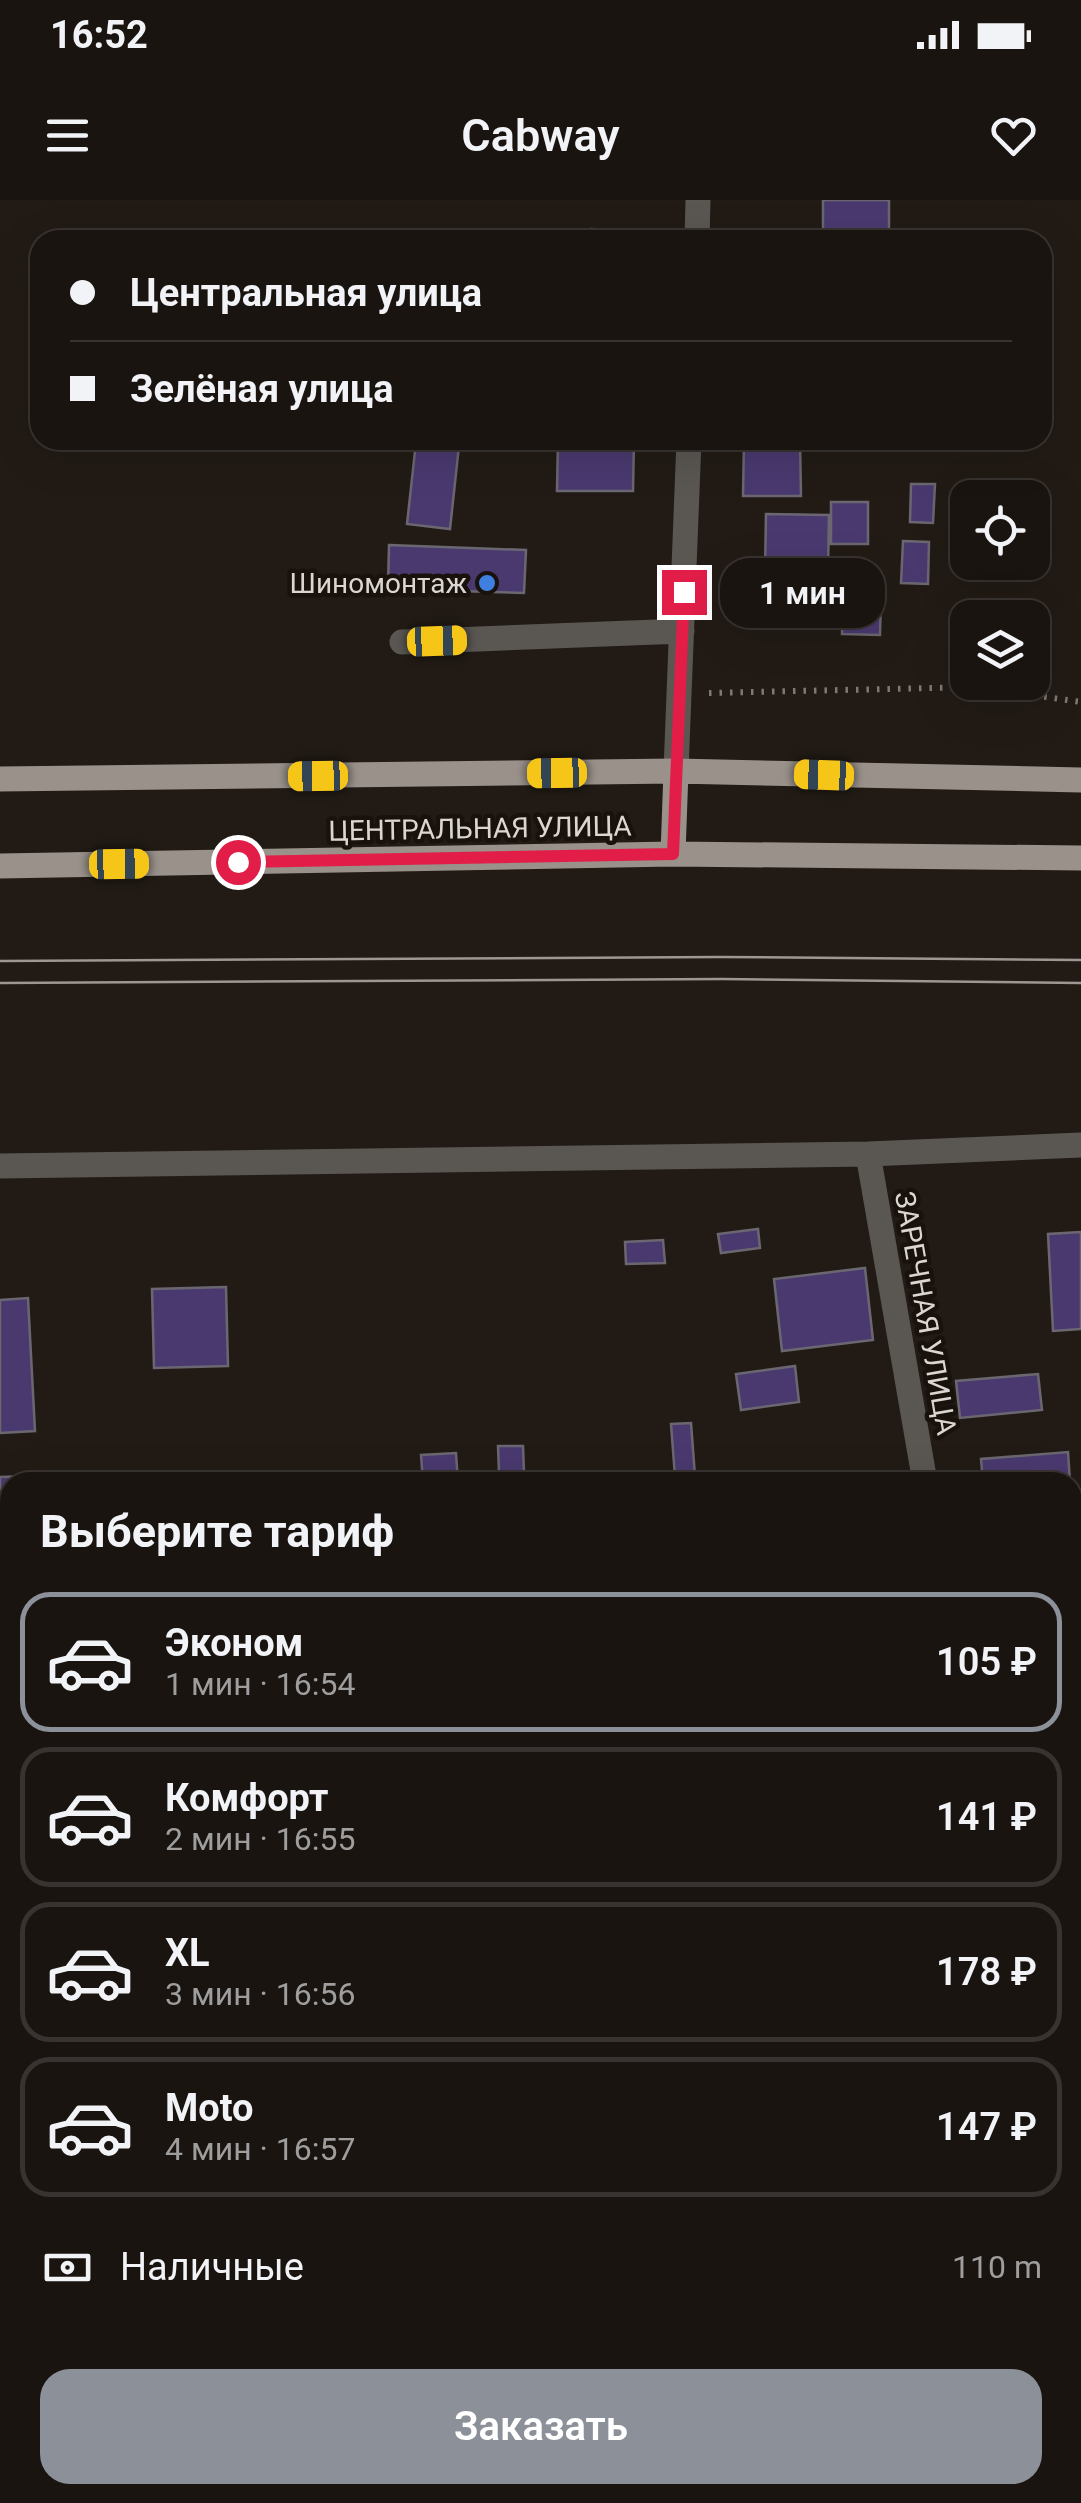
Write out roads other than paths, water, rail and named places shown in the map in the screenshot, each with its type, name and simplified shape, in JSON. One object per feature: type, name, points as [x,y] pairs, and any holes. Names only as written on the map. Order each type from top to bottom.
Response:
[{"type":"main road","name":"ЦЕНТРАЛЬНАЯ УЛИЦА","points":[[0,779],[676,772],[1081,780]]},
{"type":"main road","points":[[673,854],[676,772]]},
{"type":"main road","name":"ЦЕНТРАЛЬНАЯ УЛИЦА","points":[[0,866],[673,854],[1081,858]]},
{"type":"street","points":[[697,230],[698,200]]},
{"type":"street","points":[[676,772],[690,450]]},
{"type":"street","points":[[402,642],[682,631]]},
{"type":"street","points":[[0,1166],[868,1154],[1081,1145]]},
{"type":"street","name":"ЗАРЕЧНАЯ УЛИЦА","points":[[868,1154],[922,1472]]},
{"type":"tram line","points":[[0,961],[719,957],[1081,960]]},
{"type":"tram line","points":[[0,983],[722,979],[1081,983]]},
{"type":"place","name":"Шиномонтаж","points":[[487,583]]}]
